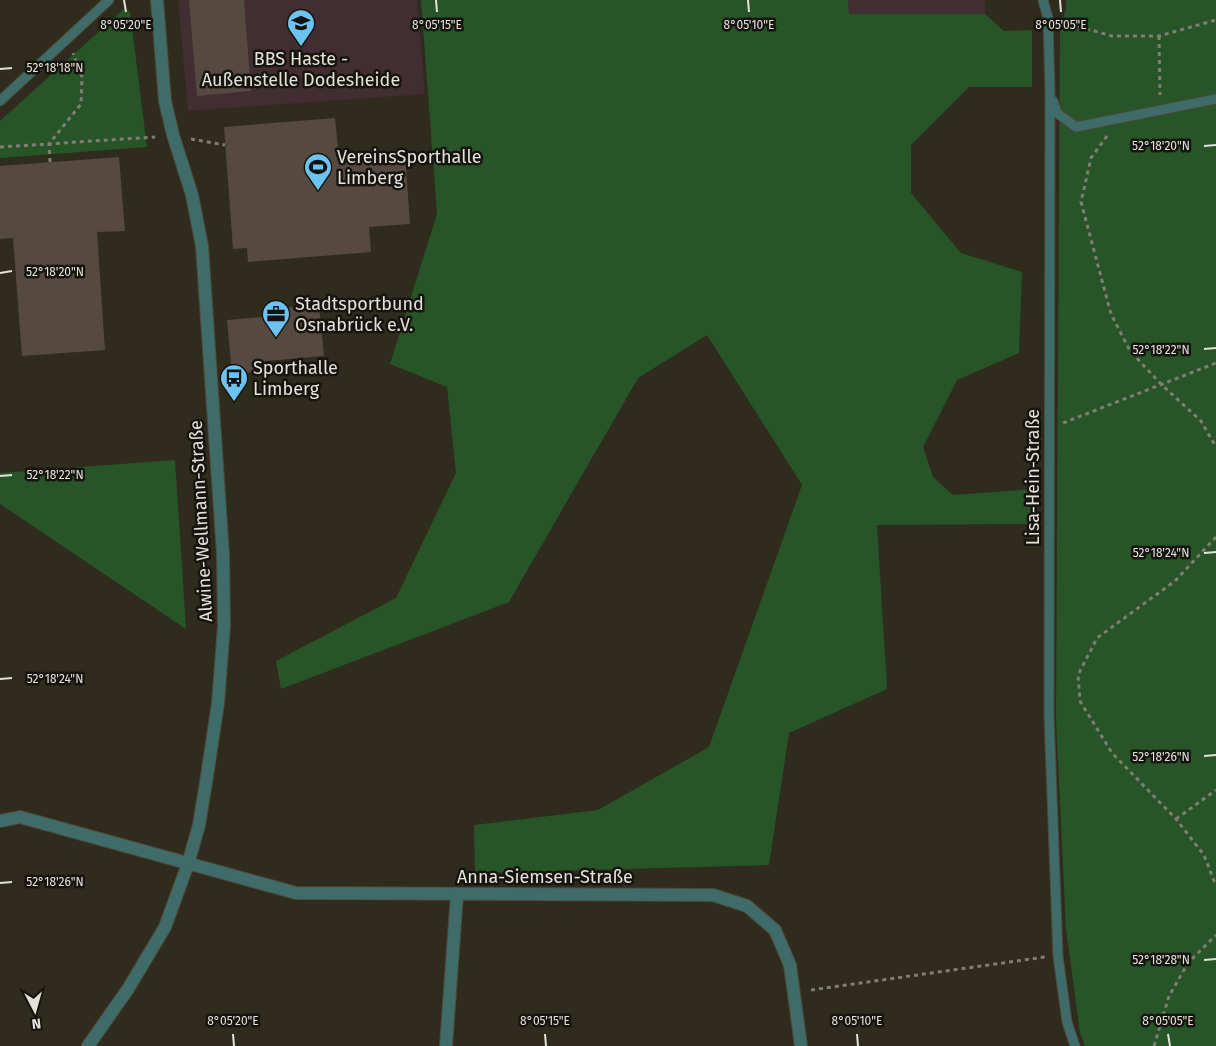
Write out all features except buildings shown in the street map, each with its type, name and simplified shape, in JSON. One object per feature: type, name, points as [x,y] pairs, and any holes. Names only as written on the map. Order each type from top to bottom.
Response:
[{"type":"street","name":"Alwine-Wellmann-Straße","points":[[88,1046],[128,989],[165,927],[188,864],[199,825],[218,703],[224,626],[223,554],[202,246],[192,195],[173,136],[165,101],[157,0]]},
{"type":"street","name":"Anna-Siemsen-Straße","points":[[0,821],[20,817],[296,893],[713,895],[747,906],[775,930],[790,965],[801,1046]]},
{"type":"street","points":[[446,1046],[457,894]]},
{"type":"lane","points":[[0,102],[109,0]]},
{"type":"lane","name":"Lisa-Hein-Straße","points":[[1043,0],[1048,18],[1050,91],[1049,716],[1058,956],[1067,1022],[1075,1046]]},
{"type":"lane","points":[[1050,91],[1057,113],[1076,127],[1216,99]]},
{"type":"path","points":[[1048,18],[1112,36],[1159,36],[1216,20]]},
{"type":"path","points":[[1159,36],[1160,110]]},
{"type":"path","points":[[50,162],[49,144],[81,104],[82,77],[67,39]]},
{"type":"path","points":[[1118,119],[1092,158],[1081,202],[1111,314],[1130,351],[1162,385],[1201,421],[1216,446]]},
{"type":"path","points":[[0,147],[173,136],[225,145]]},
{"type":"path","points":[[1049,428],[1216,363]]},
{"type":"path","points":[[1216,537],[1175,581],[1097,638],[1078,675],[1080,701],[1112,753],[1176,819],[1204,855],[1216,886]]},
{"type":"path","points":[[1176,819],[1216,790]]},
{"type":"path","points":[[1154,1046],[1168,996],[1188,963],[1216,935]]},
{"type":"path","points":[[794,992],[1058,956]]},
{"type":"shaded area","name":"BBS Haste - Außenstelle Dodesheide","points":[[178,0],[417,0],[425,94],[188,111]]},
{"type":"shaded area","points":[[848,0],[985,0],[985,14],[848,14]]},
{"type":"green space","points":[[421,0],[848,0],[849,14],[985,14],[1004,31],[1032,30],[1032,87],[969,87],[911,145],[911,193],[961,253],[1022,272],[1019,353],[957,380],[923,447],[933,477],[953,495],[1033,489],[1033,524],[877,525],[887,689],[789,733],[769,865],[475,873],[474,825],[598,810],[709,747],[802,485],[707,335],[638,378],[509,602],[281,689],[276,661],[396,598],[456,473],[447,387],[390,364],[437,214]]},
{"type":"green space","points":[[1066,0],[1216,0],[1216,1046],[1085,1046],[1080,1033],[1066,929],[1056,718],[1060,29],[1066,9]]},
{"type":"green space","points":[[124,9],[130,12],[147,147],[0,158],[0,121]]},
{"type":"green space","points":[[175,460],[186,629],[0,504],[0,473]]},
{"type":"place","name":"BBS Haste - Außenstelle Dodesheide","points":[[301,47]]},
{"type":"place","name":"VereinsSporthalle Limberg","points":[[318,191]]},
{"type":"place","name":"Stadtsportbund Osnabrück e.V.","points":[[276,338]]},
{"type":"place","name":"Sporthalle Limberg","points":[[234,402]]}]
